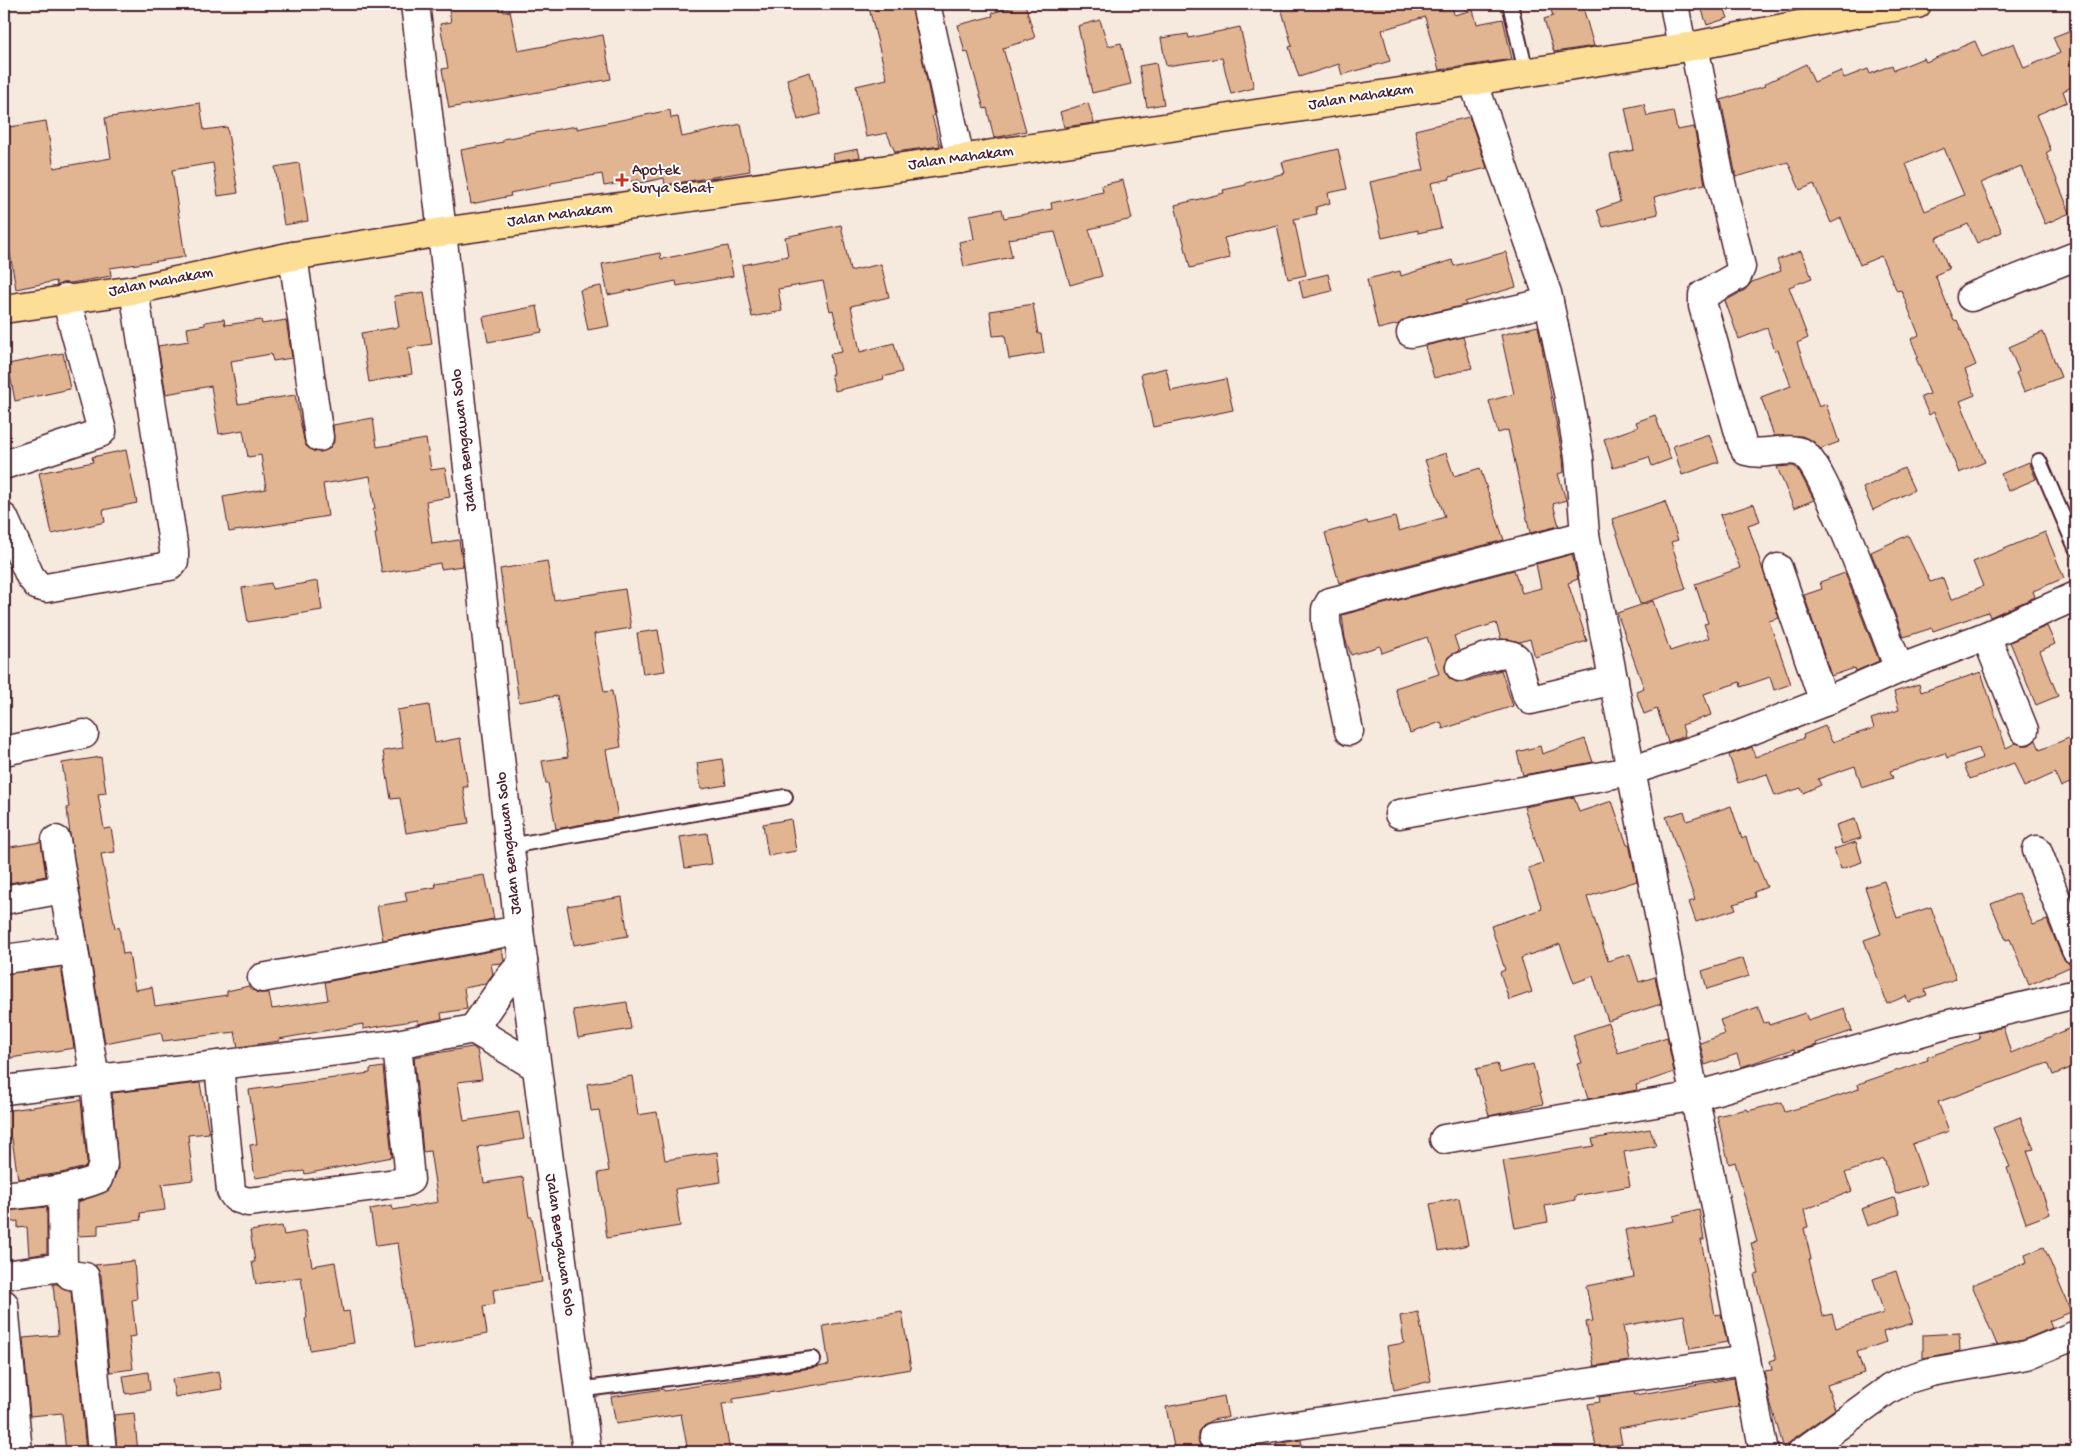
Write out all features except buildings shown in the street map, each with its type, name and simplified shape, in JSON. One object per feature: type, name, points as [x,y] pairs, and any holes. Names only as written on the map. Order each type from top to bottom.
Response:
[{"type":"main road","name":"Jalan Mahakam","points":[[4,309],[66,298],[134,290],[293,256],[442,232],[960,159],[1473,81],[1688,47],[1879,9],[1917,4]]},
{"type":"street","name":"Jalan Bengawan Solo","points":[[414,4],[442,232],[535,1066],[587,1452]]},
{"type":"street","points":[[926,4],[960,159]]},
{"type":"street","points":[[1674,4],[1688,47],[1741,267],[1737,276],[1702,295],[1703,306],[1742,443],[1746,451],[1756,454],[1796,450],[1805,454],[1816,469],[1858,563],[1899,669]]},
{"type":"street","points":[[1473,81],[1549,302],[1579,457],[1585,535],[1764,1452]]},
{"type":"street","points":[[293,256],[319,437]]},
{"type":"street","points":[[1971,297],[2076,256]]},
{"type":"street","points":[[4,518],[30,576],[38,586],[46,588],[170,566],[174,561],[174,550],[134,290]]},
{"type":"street","points":[[4,465],[100,434],[102,431],[66,298]]},
{"type":"street","points":[[1410,333],[1549,302]]},
{"type":"street","points":[[1349,731],[1326,623],[1326,609],[1330,602],[1585,535]]},
{"type":"street","points":[[1778,568],[1824,702]]},
{"type":"street","points":[[1399,814],[1630,771],[1737,736],[1824,702],[1899,669],[1986,636],[2076,596]]},
{"type":"street","points":[[1986,636],[2024,730]]},
{"type":"street","points":[[1460,667],[1503,653],[1511,654],[1516,658],[1526,696],[1531,700],[1614,680]]},
{"type":"street","points":[[4,751],[84,734]]},
{"type":"street","points":[[4,1196],[86,1184],[98,1179],[102,1164],[95,1080],[56,840]]},
{"type":"street","points":[[2036,850],[2076,950]]},
{"type":"street","points":[[4,900],[63,889]]},
{"type":"street","points":[[262,978],[519,930]]},
{"type":"street","points":[[4,960],[73,950]]},
{"type":"street","points":[[473,1029],[523,962]]},
{"type":"street","points":[[1444,1139],[1696,1096],[1945,1025],[2076,994]]},
{"type":"street","points":[[4,1090],[397,1044],[473,1029],[535,1066]]},
{"type":"street","points":[[219,1065],[231,1191],[236,1198],[248,1202],[268,1200],[410,1180],[397,1044]]},
{"type":"street","points":[[62,1189],[63,1267],[70,1275],[85,1277],[102,1452]]},
{"type":"street","points":[[4,1275],[63,1267]]},
{"type":"street","points":[[4,1304],[13,1436]]},
{"type":"street","points":[[1802,1452],[1889,1389],[1908,1379],[1931,1372],[2027,1355],[2076,1336]]},
{"type":"street","points":[[1213,1437],[1746,1360]]},
{"type":"lane","points":[[1510,4],[1526,72]]},
{"type":"lane","points":[[2039,461],[2076,548]]},
{"type":"lane","points":[[510,846],[785,797]]},
{"type":"lane","points":[[578,1390],[813,1359]]},
{"type":"place","name":"Apotek Surya Sehat","points":[[622,180]]}]
